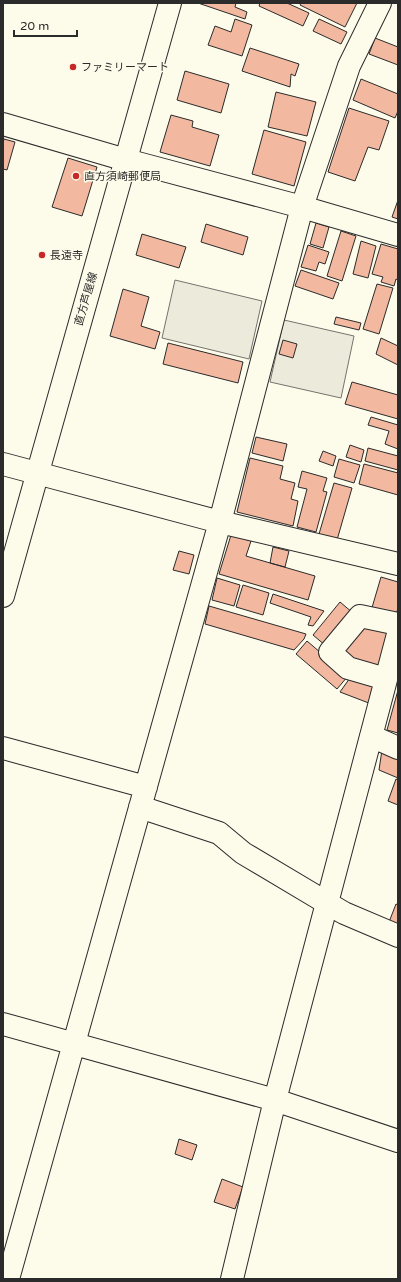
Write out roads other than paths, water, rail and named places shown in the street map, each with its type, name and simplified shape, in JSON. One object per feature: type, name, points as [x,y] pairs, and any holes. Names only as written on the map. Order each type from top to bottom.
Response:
[{"type":"street","name":"直方芦屋線","points":[[3,596],[170,3]]},
{"type":"street","points":[[8,1279],[220,522],[302,207],[349,66],[380,3]]},
{"type":"street","points":[[3,124],[126,160],[302,207],[398,235]]},
{"type":"street","points":[[3,464],[220,522],[398,564]]},
{"type":"street","points":[[386,679],[348,668],[330,652],[360,616],[398,624]]},
{"type":"street","points":[[232,1279],[275,1100],[398,634]]},
{"type":"street","points":[[371,736],[398,748]]},
{"type":"street","points":[[3,748],[143,797],[219,833],[243,853],[327,904],[344,913],[398,936]]},
{"type":"street","points":[[3,1024],[275,1100],[398,1141]]},
{"type":"place","name":"ファミリーマート","points":[[73,67]]},
{"type":"place","name":"直方須崎郵便局","points":[[76,176]]},
{"type":"place","name":"長遠寺","points":[[42,255]]}]
